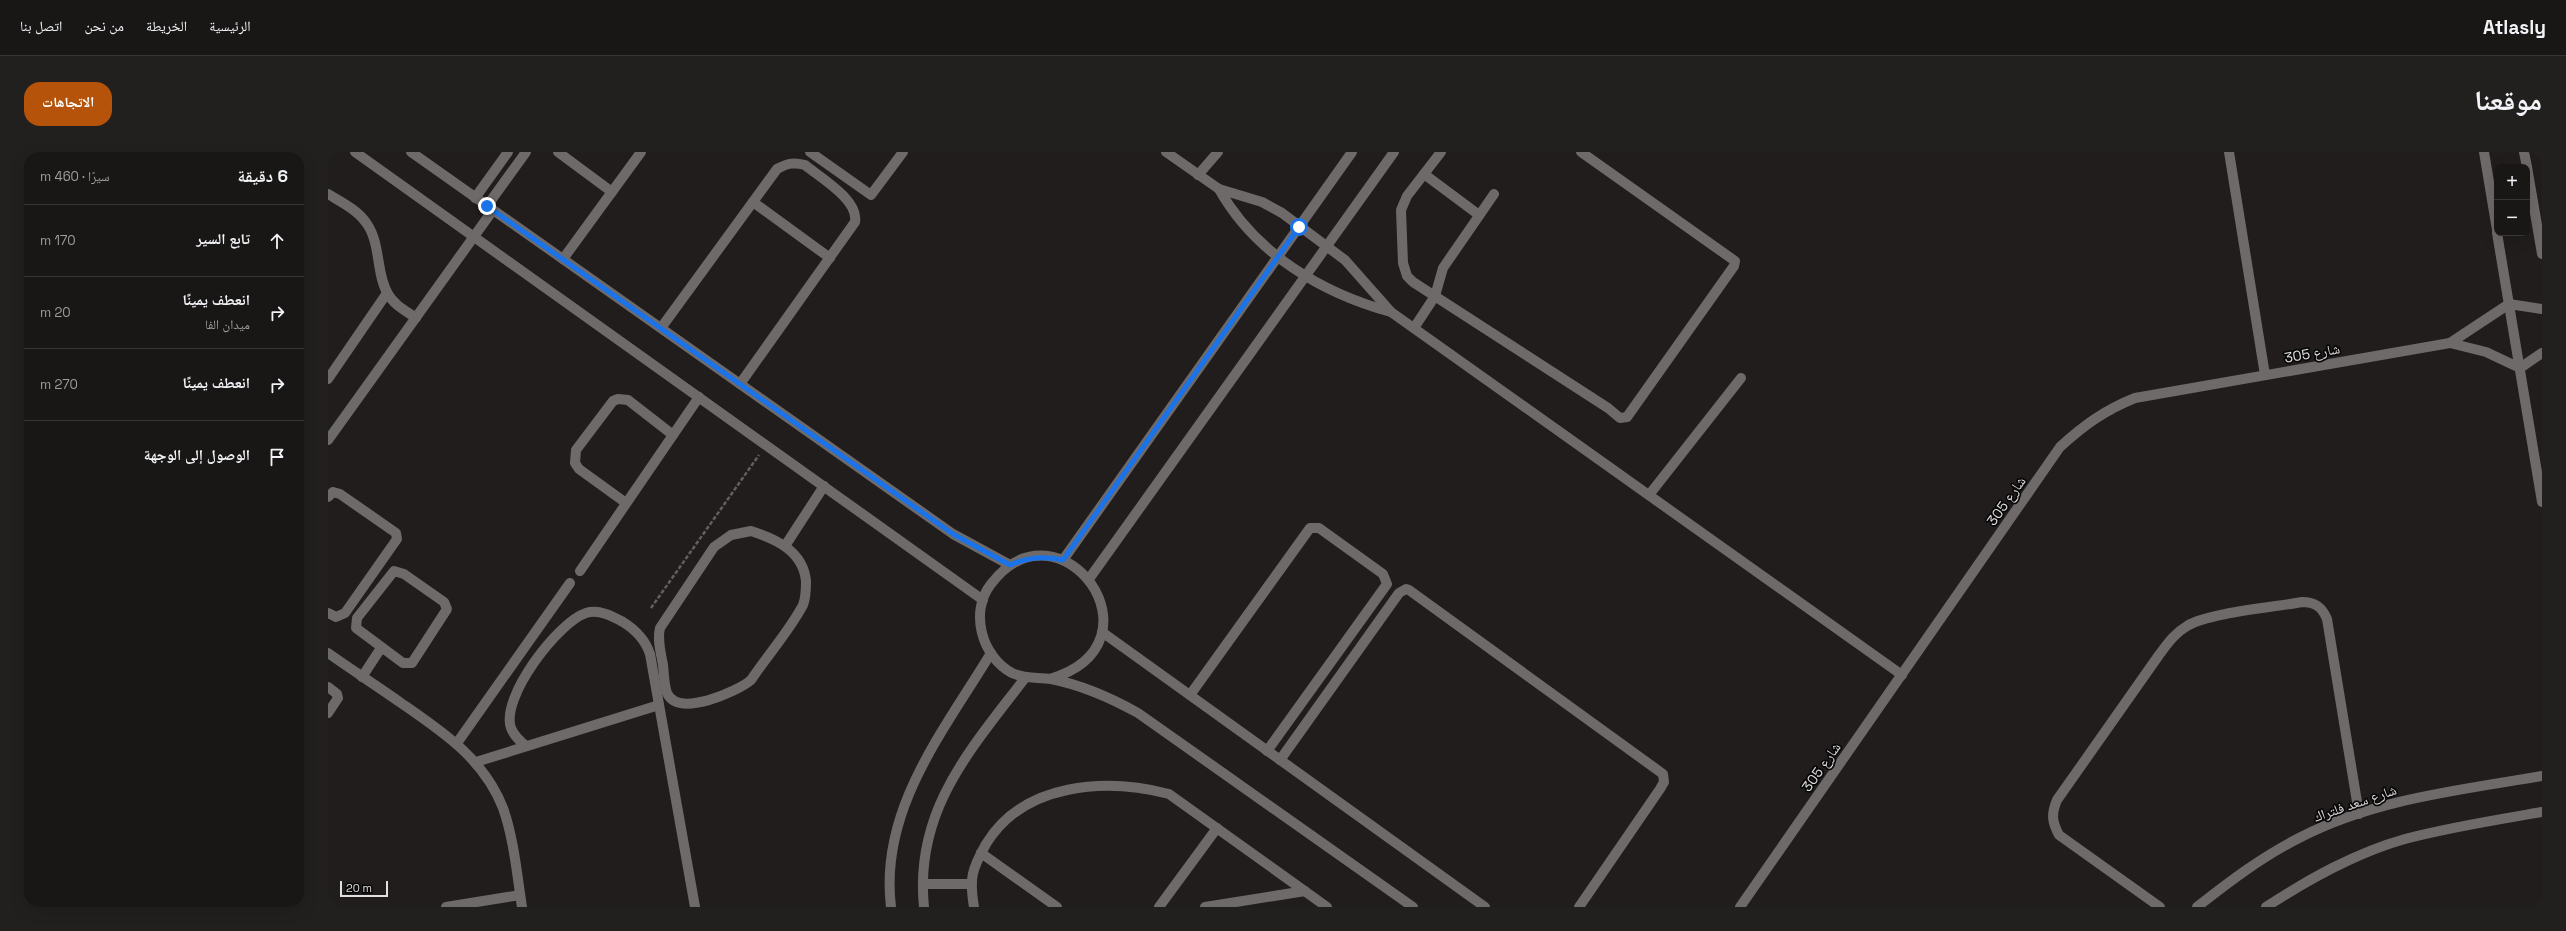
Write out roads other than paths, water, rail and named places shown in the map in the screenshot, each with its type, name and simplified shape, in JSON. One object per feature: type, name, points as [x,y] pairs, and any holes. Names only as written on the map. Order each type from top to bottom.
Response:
[{"type":"street","points":[[355,152],[983,600]]},
{"type":"street","points":[[411,152],[953,534],[1010,565]]},
{"type":"street","points":[[476,198],[508,152]]},
{"type":"street","points":[[328,440],[474,237],[490,208],[526,152]]},
{"type":"street","points":[[558,152],[612,192]]},
{"type":"street","points":[[563,259],[641,152]]},
{"type":"street","points":[[810,152],[871,195],[903,152]]},
{"type":"street","points":[[1166,152],[1219,189],[1262,202],[1282,213],[1299,227],[1327,246],[1361,276],[1391,312],[1902,675]]},
{"type":"street","points":[[1198,175],[1218,152]]},
{"type":"street","points":[[1063,560],[1352,152]]},
{"type":"street","points":[[1089,578],[1394,152]]},
{"type":"street","points":[[1441,152],[1408,196],[1401,210],[1403,263],[1407,276],[1413,282],[1608,408],[1620,418],[1627,417],[1734,266],[1735,261],[1582,152]]},
{"type":"street","points":[[2229,152],[2265,375]]},
{"type":"street","points":[[2484,152],[2494,214]]},
{"type":"street","points":[[2524,152],[2526,164]]},
{"type":"street","points":[[661,328],[778,169],[786,164],[796,163],[805,165],[851,203],[856,212],[855,222],[740,384]]},
{"type":"street","points":[[1424,174],[1479,215]]},
{"type":"street","points":[[2530,184],[2542,254]]},
{"type":"street","points":[[1219,189],[1243,226],[1277,256],[1305,276],[1347,298],[1391,312]]},
{"type":"street","points":[[328,194],[357,213],[367,223],[373,236],[387,293],[397,304],[416,318]]},
{"type":"street","points":[[1414,328],[1435,296],[1443,268],[1494,194]]},
{"type":"street","points":[[753,202],[830,258]]},
{"type":"street","points":[[2498,236],[2542,502]]},
{"type":"street","points":[[328,379],[387,293]]},
{"type":"street","points":[[2509,304],[2542,309]]},
{"type":"street","name":"شارع 305","points":[[1740,907],[2060,448],[2082,426],[2107,410],[2135,398],[2450,343],[2481,325],[2509,304]]},
{"type":"street","name":"شارع 305","points":[[2450,343],[2486,352],[2520,368]]},
{"type":"street","points":[[2520,368],[2542,354]]},
{"type":"street","points":[[1649,495],[1741,378]]},
{"type":"street","points":[[580,571],[699,397]]},
{"type":"street","points":[[626,503],[579,469],[575,463],[576,450],[613,401],[618,399],[628,400],[673,435]]},
{"type":"street","points":[[785,546],[824,486]]},
{"type":"street","points":[[328,496],[333,492],[340,494],[396,533],[398,539],[345,613],[336,617],[328,613]]},
{"type":"street","points":[[1190,695],[1310,528],[1319,528],[1383,574],[1387,584],[1267,751]]},
{"type":"street","points":[[751,531],[771,537],[785,546],[799,558],[805,573],[806,589],[803,604],[751,680],[742,688],[722,697],[683,704],[674,700],[667,693],[659,640],[660,628],[714,547],[731,535],[751,531]]},
{"type":"street","points":[[1050,679],[1068,674],[1083,664],[1095,649],[1102,632],[1102,604],[1089,578],[1082,571],[1063,560],[1045,556],[1027,558],[1010,565],[993,580],[983,600],[980,618],[982,637],[991,653],[1012,672],[1025,678],[1050,679],[1096,692],[1138,713],[1413,907]]},
{"type":"street","points":[[399,571],[444,602],[447,613],[412,663],[403,663],[381,648],[359,632],[355,623],[390,574],[399,571]]},
{"type":"street","points":[[456,743],[570,583]]},
{"type":"street","points":[[1280,760],[1399,593],[1406,589],[1409,590],[1663,774],[1664,782],[1660,789],[1579,907]]},
{"type":"street","points":[[2160,907],[2059,835],[2053,824],[2052,812],[2057,800],[2159,654],[2172,638],[2188,625],[2207,617],[2302,602],[2318,605],[2324,611],[2327,618],[2359,814]]},
{"type":"street","points":[[526,746],[516,738],[510,727],[510,713],[520,687],[535,661],[554,638],[576,618],[587,613],[599,612],[610,615],[632,627],[646,643],[659,704],[695,907]]},
{"type":"street","points":[[1102,632],[1485,907]]},
{"type":"street","points":[[362,677],[381,648]]},
{"type":"street","points":[[328,653],[456,743],[476,762],[490,783],[503,809],[511,839],[522,907]]},
{"type":"street","points":[[891,907],[891,854],[899,816],[914,780],[991,653]]},
{"type":"street","points":[[924,907],[924,859],[931,825],[943,792],[961,762],[1025,678]]},
{"type":"street","points":[[328,687],[337,694],[338,698],[328,713]]},
{"type":"street","points":[[476,762],[659,704]]},
{"type":"street","name":"شارع سعد فلتراك","points":[[2197,907],[2239,874],[2301,837],[2359,814],[2397,802],[2542,776]]},
{"type":"street","points":[[974,907],[970,884],[973,868],[991,836],[1009,817],[1031,802],[1055,793],[1083,787],[1111,784],[1139,786],[1169,794],[1327,907]]},
{"type":"street","points":[[2266,907],[2300,885],[2350,859],[2403,840],[2458,826],[2542,812]]},
{"type":"street","points":[[1160,907],[1217,828]]},
{"type":"street","points":[[981,853],[1057,907]]},
{"type":"street","points":[[923,884],[970,884]]},
{"type":"street","points":[[1205,907],[1305,891]]},
{"type":"street","points":[[446,907],[520,895]]}]
